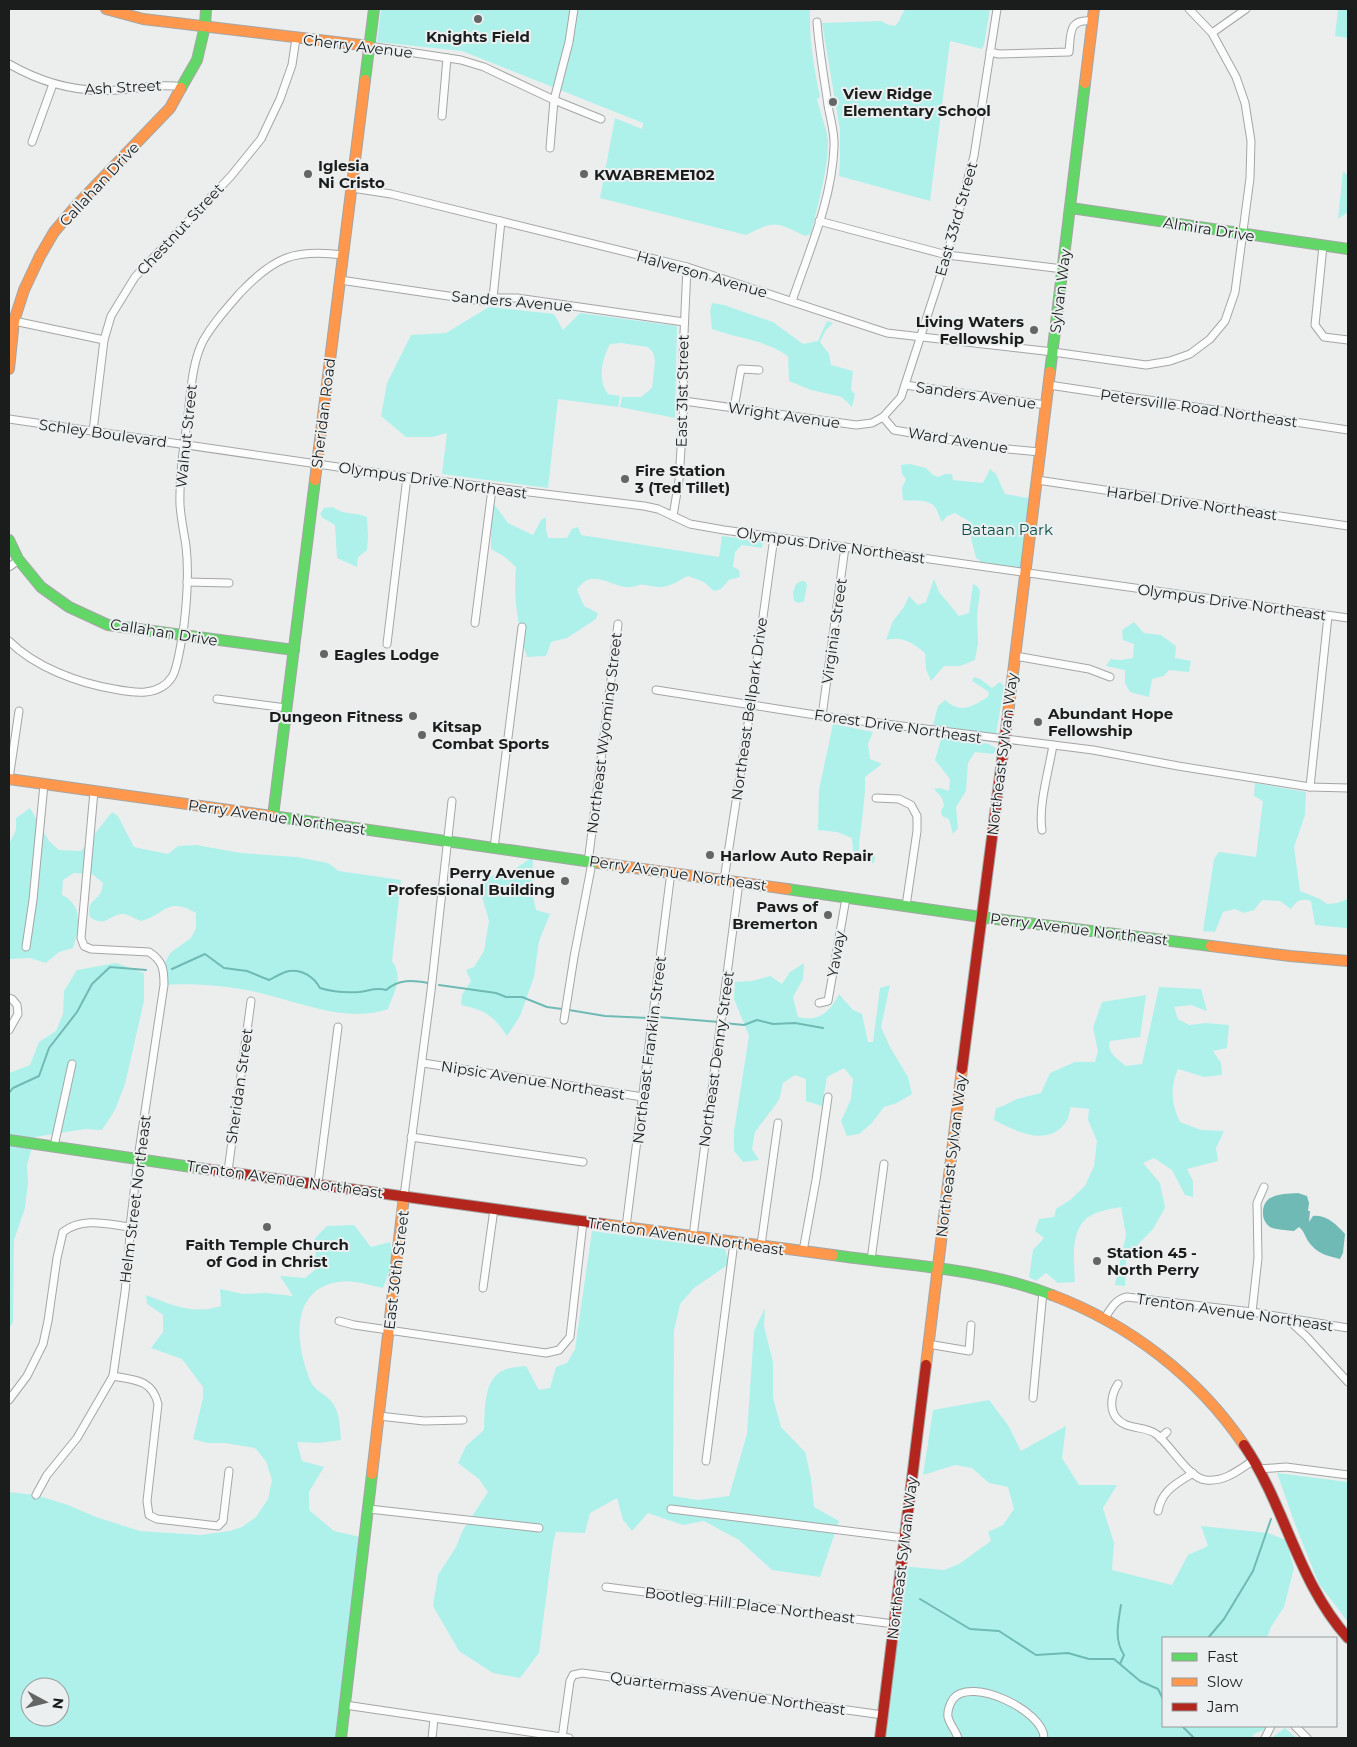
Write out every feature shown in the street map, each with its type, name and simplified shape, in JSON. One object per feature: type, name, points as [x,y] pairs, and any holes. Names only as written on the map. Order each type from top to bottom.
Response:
[{"type":"main road","name":"Cherry Avenue","points":[[106,9],[143,19],[370,46]]},
{"type":"main road","name":"Callahan Drive","points":[[9,369],[14,321],[24,290],[40,256],[54,232],[76,206],[170,108],[197,60],[205,26],[206,9]]},
{"type":"main road","name":"Sheridan Road","points":[[273,816],[374,9]]},
{"type":"main road","name":"Sylvan Way","points":[[1025,573],[1094,9]]},
{"type":"main road","name":"Almira Drive","points":[[1071,208],[1348,249]]},
{"type":"main road","name":"Callahan Drive","points":[[9,540],[19,560],[41,587],[69,607],[108,625],[294,650]]},
{"type":"main road","name":"Northeast Sylvan Way","points":[[880,1738],[1025,573]]},
{"type":"main road","name":"Perry Avenue Northeast","points":[[9,779],[981,917],[1290,956],[1348,961]]},
{"type":"main road","name":"Trenton Avenue Northeast","points":[[9,1140],[584,1222],[937,1269],[1003,1280],[1043,1291],[1105,1318]]},
{"type":"main road","name":"East 30th Street","points":[[341,1738],[404,1196]]},
{"type":"main road","points":[[1105,1318],[1141,1341],[1183,1377],[1230,1427],[1257,1464],[1281,1513],[1311,1587],[1348,1638]]},
{"type":"street","points":[[550,148],[554,100],[569,42],[574,9]]},
{"type":"street","name":"East 33rd Street","points":[[883,417],[901,397],[947,255],[974,156],[997,9]]},
{"type":"street","name":"Halverson Avenue","points":[[352,188],[391,194],[687,267],[887,333],[1146,365],[1170,362],[1190,354],[1210,339],[1225,321],[1235,292],[1250,178],[1251,142],[1244,103],[1236,76],[1212,34],[1189,9]]},
{"type":"street","points":[[1212,34],[1246,9]]},
{"type":"street","points":[[990,52],[998,54],[1069,52],[1074,25],[1082,20],[1093,21]]},
{"type":"street","points":[[792,301],[831,181],[834,144],[819,48],[817,22]]},
{"type":"street","name":"Chestnut Street","points":[[93,431],[104,340],[111,316],[135,277],[231,176],[261,139],[280,99],[292,65],[296,38]]},
{"type":"street","name":"Cherry Avenue","points":[[370,46],[461,60],[484,67],[554,100],[601,119]]},
{"type":"street","points":[[442,116],[447,58]]},
{"type":"street","name":"Ash Street","points":[[9,64],[28,75],[53,84],[81,90],[116,91],[169,85],[182,87]]},
{"type":"street","points":[[32,142],[53,84]]},
{"type":"street","points":[[493,298],[501,221]]},
{"type":"street","points":[[819,221],[947,255],[1063,269]]},
{"type":"street","points":[[1323,246],[1315,325],[1324,337],[1348,340]]},
{"type":"street","name":"Walnut Street","points":[[9,641],[44,666],[74,679],[100,687],[147,693],[162,688],[173,676],[182,636],[187,582],[187,560],[180,507],[180,483],[193,370],[202,343],[216,319],[253,279],[277,262],[298,254],[317,252],[343,255]]},
{"type":"street","name":"East 31st Street","points":[[673,516],[679,480],[684,401],[684,322],[687,267]]},
{"type":"street","name":"Sanders Avenue","points":[[340,280],[482,301],[493,298],[516,298],[684,322]]},
{"type":"street","points":[[14,321],[104,340]]},
{"type":"street","points":[[734,408],[741,369],[759,370]]},
{"type":"street","name":"Sanders Avenue","points":[[905,385],[1046,405]]},
{"type":"street","name":"Petersville Road Northeast","points":[[1049,385],[1348,430]]},
{"type":"street","name":"Wright Avenue","points":[[684,401],[856,425],[872,423],[883,417]]},
{"type":"street","name":"Ward Avenue","points":[[883,417],[894,430],[998,448],[1040,452]]},
{"type":"street","name":"Schley Boulevard","points":[[9,419],[317,464]]},
{"type":"street","name":"Olympus Drive Northeast","points":[[317,464],[492,489],[644,506],[658,509],[690,524],[1348,618]]},
{"type":"street","points":[[387,644],[407,477]]},
{"type":"street","name":"Harbel Drive Northeast","points":[[1037,480],[1348,526]]},
{"type":"street","points":[[475,623],[492,489]]},
{"type":"street","name":"Northeast Bellpark Drive","points":[[724,880],[774,537]]},
{"type":"street","name":"Virginia Street","points":[[822,716],[845,547]]},
{"type":"street","points":[[9,567],[19,560]]},
{"type":"street","points":[[187,582],[229,583]]},
{"type":"street","points":[[1310,787],[1328,616]]},
{"type":"street","name":"Northeast Wyoming Street","points":[[564,1020],[590,868],[589,855],[618,624]]},
{"type":"street","points":[[494,848],[522,627]]},
{"type":"street","points":[[1015,656],[1090,669],[1110,677]]},
{"type":"street","name":"Forest Drive Northeast","points":[[656,690],[822,716],[1093,750],[1310,787],[1348,788]]},
{"type":"street","points":[[217,699],[286,708]]},
{"type":"street","points":[[9,779],[19,711]]},
{"type":"street","points":[[1042,830],[1041,813],[1053,745]]},
{"type":"street","points":[[26,947],[33,900],[44,784]]},
{"type":"street","name":"Helm Street Northeast","points":[[36,1495],[47,1475],[77,1438],[113,1376],[129,1253],[138,1158],[164,985],[162,963],[149,952],[91,949],[84,946],[81,938],[94,791]]},
{"type":"street","points":[[876,798],[899,799],[911,806],[917,816],[917,831],[906,906]]},
{"type":"street","name":"East 30th Street","points":[[404,1196],[423,1063],[452,801]]},
{"type":"street","name":"Northeast Franklin Street","points":[[626,1227],[671,872]]},
{"type":"street","name":"Northeast Denny Street","points":[[693,1236],[738,882]]},
{"type":"street","name":"Yaway","points":[[819,1003],[828,1001],[846,898]]},
{"type":"street","points":[[9,998],[17,1005],[18,1014],[9,1030]]},
{"type":"street","name":"Sheridan Street","points":[[228,1171],[251,1001]]},
{"type":"street","points":[[318,1184],[338,1027]]},
{"type":"street","name":"Nipsic Avenue Northeast","points":[[423,1063],[643,1097]]},
{"type":"street","points":[[54,1146],[72,1064]]},
{"type":"street","points":[[803,1251],[828,1097]]},
{"type":"street","points":[[761,1245],[778,1123]]},
{"type":"street","points":[[411,1137],[584,1162]]},
{"type":"street","points":[[870,1260],[884,1164]]},
{"type":"street","points":[[1252,1312],[1258,1248],[1257,1203],[1264,1187]]},
{"type":"street","points":[[484,1288],[494,1209]]},
{"type":"street","points":[[339,1321],[354,1325],[546,1353],[559,1350],[570,1337],[584,1222]]},
{"type":"street","points":[[9,1400],[26,1376],[43,1344],[63,1232],[77,1224],[90,1223],[130,1227]]},
{"type":"street","points":[[706,1461],[734,1242]]},
{"type":"street","points":[[1033,1398],[1043,1291]]},
{"type":"street","name":"Trenton Avenue Northeast","points":[[1105,1318],[1115,1302],[1127,1297],[1252,1312],[1348,1328]]},
{"type":"street","points":[[1286,1318],[1306,1336],[1348,1382]]},
{"type":"street","points":[[928,1344],[969,1350],[971,1325]]},
{"type":"street","points":[[113,1376],[142,1382],[156,1394],[158,1404],[147,1501],[149,1515],[158,1519],[218,1526],[223,1521],[229,1471]]},
{"type":"street","points":[[1118,1384],[1114,1390],[1112,1400],[1112,1409],[1115,1416],[1128,1426],[1154,1433],[1200,1479],[1222,1479],[1257,1464],[1348,1475]]},
{"type":"street","points":[[379,1416],[424,1421],[463,1420]]},
{"type":"street","points":[[1160,1438],[1167,1432]]},
{"type":"street","points":[[1158,1511],[1164,1494],[1193,1473]]},
{"type":"street","points":[[369,1509],[539,1528]]},
{"type":"street","points":[[671,1509],[904,1538]]},
{"type":"street","name":"Bootleg Hill Place Northeast","points":[[606,1587],[894,1624]]},
{"type":"street","name":"Quartermass Avenue Northeast","points":[[564,1738],[570,1681],[573,1675],[582,1673],[883,1715]]},
{"type":"street","points":[[958,1738],[948,1717],[950,1704],[956,1695],[965,1691],[980,1692],[1000,1697],[1022,1709],[1038,1724],[1044,1738]]},
{"type":"street","points":[[345,1705],[564,1738]]},
{"type":"street","points":[[432,1738],[434,1719]]},
{"type":"street","points":[[1296,1727],[1307,1738]]},
{"type":"green space","points":[[381,9],[810,9],[812,53],[820,97],[817,99],[828,141],[824,175],[811,234],[805,236],[781,226],[770,225],[746,235],[600,198],[615,118],[642,129],[643,123],[462,51],[377,42]]},
{"type":"green space","points":[[906,9],[990,9],[982,49],[950,41],[930,201],[839,176],[840,130],[822,23],[881,21],[895,26]]},
{"type":"green space","points":[[1338,9],[1348,9],[1348,38],[1335,36]]},
{"type":"green space","points":[[1343,171],[1348,176],[1348,212],[1338,219]]},
{"type":"green space","points":[[712,303],[724,305],[773,322],[803,344],[818,341],[827,321],[833,323],[826,330],[820,342],[829,354],[831,365],[853,371],[851,390],[855,394],[852,407],[842,397],[811,390],[789,381],[788,356],[779,350],[712,329],[710,311]]},
{"type":"green space","points":[[489,307],[554,314],[563,330],[580,313],[677,326],[675,418],[620,407],[622,397],[641,397],[652,388],[655,361],[653,352],[648,347],[621,343],[610,344],[603,363],[602,376],[608,394],[620,396],[618,407],[558,399],[548,488],[442,474],[447,433],[432,437],[406,437],[381,416],[387,383],[411,335],[446,333]]},
{"type":"green space","name":"Bataan Park","points":[[910,464],[926,468],[938,477],[952,474],[953,480],[983,483],[990,469],[996,474],[1005,494],[1034,499],[1025,573],[979,566],[980,560],[976,558],[971,538],[972,523],[955,513],[947,516],[942,522],[932,504],[924,501],[903,500],[902,488],[906,479],[902,474],[901,465]]},
{"type":"green space","points":[[494,504],[508,523],[533,535],[541,520],[546,517],[548,538],[567,538],[572,529],[578,527],[581,535],[719,557],[722,536],[763,541],[762,548],[742,545],[735,552],[733,567],[739,570],[740,577],[729,580],[721,589],[714,591],[704,582],[688,576],[672,584],[659,587],[642,585],[629,587],[601,580],[588,580],[582,583],[577,590],[584,606],[598,613],[596,619],[567,638],[551,642],[546,656],[527,657],[517,613],[516,567],[505,557],[491,549]]},
{"type":"green space","points":[[333,507],[341,512],[367,517],[367,550],[358,557],[357,567],[337,558],[335,525],[320,514],[324,508]]},
{"type":"green space","points":[[934,579],[939,592],[959,616],[969,613],[973,584],[980,591],[977,615],[978,643],[975,660],[960,666],[944,666],[931,681],[926,669],[925,653],[907,641],[897,639],[886,640],[893,621],[904,607],[909,596],[918,605],[926,602]]},
{"type":"green space","points":[[805,581],[807,585],[804,601],[799,603],[794,601],[793,592],[796,584]]},
{"type":"green space","points":[[1134,622],[1144,633],[1161,635],[1176,646],[1175,658],[1191,661],[1189,672],[1169,670],[1164,676],[1152,679],[1149,697],[1130,692],[1125,683],[1125,670],[1106,666],[1111,659],[1133,658],[1134,644],[1123,640],[1122,630]]},
{"type":"green space","points":[[974,677],[992,688],[1000,682],[1004,686],[996,735],[933,725],[938,706],[945,700],[951,705],[967,708],[988,697],[989,692],[972,681]]},
{"type":"green space","points":[[833,724],[873,732],[868,744],[870,759],[882,764],[865,777],[859,851],[863,854],[875,856],[874,863],[854,860],[852,838],[837,832],[818,830],[819,790]]},
{"type":"green space","points":[[942,736],[989,744],[997,749],[993,754],[975,752],[968,763],[966,791],[956,807],[958,828],[953,834],[949,819],[942,816],[941,811],[944,806],[942,798],[934,789],[940,788],[949,791],[950,779],[935,760]]},
{"type":"green space","points":[[1255,783],[1306,792],[1305,815],[1294,847],[1300,891],[1327,904],[1348,899],[1348,927],[1315,925],[1311,901],[1300,900],[1291,909],[1280,901],[1262,900],[1254,910],[1244,913],[1235,909],[1223,912],[1215,932],[1203,931],[1214,859],[1219,852],[1256,857],[1263,801],[1254,796]]},
{"type":"green space","points":[[30,808],[49,841],[59,850],[81,851],[112,812],[118,816],[134,847],[168,854],[178,846],[196,845],[241,853],[297,857],[328,863],[339,871],[401,880],[392,961],[396,967],[398,979],[388,1009],[372,1013],[355,1014],[320,1009],[241,989],[219,986],[164,985],[165,963],[170,953],[191,938],[196,928],[196,913],[186,908],[172,906],[141,921],[123,914],[103,921],[95,920],[90,917],[89,908],[101,892],[103,883],[92,874],[74,873],[63,880],[62,895],[69,899],[77,911],[78,926],[73,948],[59,952],[46,963],[30,958],[9,959],[9,844],[16,830],[16,818]]},
{"type":"green space","points":[[533,857],[532,891],[536,910],[550,914],[539,941],[534,977],[520,1016],[507,1036],[498,1023],[488,1015],[461,1005],[462,995],[471,981],[466,970],[474,967],[484,951],[489,921],[479,886],[491,876],[513,870]]},
{"type":"green space","points":[[116,963],[144,973],[144,1001],[125,1084],[115,1110],[102,1130],[85,1129],[35,1137],[27,1165],[28,1183],[25,1208],[14,1240],[13,1322],[9,1329],[9,1073],[30,1065],[39,1042],[56,1031],[63,1014],[64,991],[77,970]]},
{"type":"green space","points":[[804,963],[803,979],[793,997],[798,1017],[818,1017],[827,1011],[839,994],[853,1010],[862,1014],[868,1042],[873,1042],[880,988],[890,985],[881,1027],[890,1047],[908,1077],[912,1094],[897,1103],[884,1107],[871,1124],[859,1134],[847,1136],[841,1121],[851,1099],[853,1079],[844,1068],[827,1077],[822,1106],[806,1101],[806,1079],[795,1075],[783,1083],[779,1100],[755,1132],[752,1149],[759,1160],[743,1162],[734,1151],[734,1131],[749,1036],[734,999],[735,982],[752,981],[770,976],[782,984],[790,972]]},
{"type":"green space","points":[[1159,987],[1201,989],[1207,1011],[1191,1005],[1174,1007],[1178,1019],[1189,1025],[1206,1023],[1229,1025],[1227,1048],[1213,1051],[1221,1063],[1222,1075],[1204,1077],[1178,1069],[1173,1089],[1173,1102],[1180,1122],[1201,1130],[1224,1131],[1216,1148],[1218,1161],[1187,1169],[1193,1181],[1193,1197],[1185,1195],[1172,1170],[1154,1158],[1143,1163],[1160,1183],[1165,1208],[1153,1229],[1126,1257],[1125,1286],[1115,1285],[1126,1235],[1121,1207],[1095,1214],[1087,1218],[1082,1224],[1075,1239],[1075,1282],[1058,1283],[1046,1273],[1036,1281],[1029,1277],[1033,1250],[1044,1238],[1035,1231],[1039,1219],[1054,1217],[1056,1209],[1070,1200],[1085,1186],[1094,1166],[1097,1141],[1088,1120],[1089,1109],[1071,1107],[1067,1120],[1059,1130],[1041,1136],[1012,1129],[994,1120],[996,1108],[1017,1099],[1041,1093],[1050,1073],[1075,1062],[1095,1062],[1098,1051],[1093,1028],[1102,1002],[1146,995],[1140,1037],[1110,1041],[1109,1045],[1111,1052],[1126,1066],[1142,1064]]},
{"type":"green space","points":[[354,1225],[371,1247],[390,1242],[391,1254],[389,1271],[383,1288],[349,1281],[322,1287],[311,1296],[304,1308],[300,1322],[300,1338],[306,1368],[312,1385],[330,1400],[336,1409],[341,1440],[319,1443],[297,1442],[302,1461],[324,1467],[309,1492],[309,1510],[334,1531],[365,1538],[341,1738],[9,1738],[9,1492],[36,1495],[140,1531],[200,1535],[230,1531],[242,1527],[256,1517],[268,1499],[272,1480],[266,1461],[255,1448],[225,1443],[207,1443],[193,1439],[203,1398],[203,1387],[182,1359],[151,1348],[163,1332],[163,1315],[147,1304],[146,1295],[183,1308],[192,1309],[211,1309],[221,1306],[220,1289],[243,1294],[266,1293],[293,1296],[280,1276],[305,1278],[316,1269],[315,1238],[327,1226]]},
{"type":"green space","points":[[592,1231],[725,1249],[729,1264],[694,1288],[680,1304],[674,1331],[673,1496],[698,1500],[729,1496],[747,1434],[754,1331],[765,1308],[764,1326],[773,1362],[773,1398],[781,1427],[805,1452],[811,1478],[814,1507],[839,1521],[820,1577],[772,1570],[739,1540],[704,1521],[683,1525],[648,1513],[632,1531],[623,1520],[617,1498],[590,1513],[585,1533],[556,1532],[539,1653],[520,1678],[493,1673],[459,1651],[433,1606],[438,1575],[456,1547],[463,1530],[488,1492],[479,1479],[458,1463],[466,1446],[484,1430],[486,1397],[491,1382],[496,1376],[502,1371],[513,1367],[526,1366],[539,1390],[550,1388],[556,1367],[567,1363],[575,1349]]},
{"type":"green space","points":[[989,1400],[1008,1425],[1021,1451],[1066,1426],[1062,1458],[1079,1485],[1117,1485],[1103,1508],[1114,1543],[1112,1570],[1172,1585],[1188,1555],[1208,1546],[1201,1526],[1268,1533],[1286,1540],[1294,1568],[1284,1607],[1271,1627],[1267,1637],[1162,1637],[1162,1727],[1266,1727],[1264,1730],[1254,1734],[1252,1738],[880,1738],[901,1566],[944,1570],[959,1564],[991,1541],[988,1532],[1003,1525],[1014,1509],[1008,1487],[989,1483],[972,1468],[955,1465],[923,1475],[933,1410]]},
{"type":"green space","points":[[1277,1473],[1348,1482],[1348,1622],[1319,1584]]},
{"type":"green space","points":[[1285,1728],[1296,1738],[1273,1738],[1274,1736]]},
{"type":"shaded area","points":[[1298,1193],[1307,1196],[1309,1203],[1308,1211],[1310,1211],[1309,1222],[1313,1216],[1327,1218],[1345,1234],[1343,1253],[1340,1259],[1318,1251],[1308,1241],[1299,1227],[1294,1231],[1275,1229],[1270,1227],[1264,1220],[1264,1207],[1270,1198]]},
{"type":"waterway","points":[[172,969],[205,954],[224,968],[247,971],[269,980],[282,973],[298,971],[311,977],[320,988],[334,991],[363,992],[375,989],[386,990],[391,986],[406,981],[428,983]]},
{"type":"waterway","points":[[9,1093],[13,1088],[39,1076],[49,1048],[77,1012],[92,984],[110,967],[146,970]]},
{"type":"waterway","points":[[439,985],[496,993],[506,997],[522,997],[547,1007],[562,1009]]},
{"type":"waterway","points":[[569,1010],[605,1016],[649,1018]]},
{"type":"waterway","points":[[658,1017],[719,1022]]},
{"type":"waterway","points":[[723,1023],[744,1025],[757,1020],[773,1024],[795,1023],[823,1028]]},
{"type":"waterway","points":[[1209,1637],[1224,1619],[1253,1571],[1271,1519]]},
{"type":"waterway","points":[[920,1599],[970,1629],[999,1631],[1036,1655],[1068,1653],[1089,1659],[1114,1659],[1140,1681],[1158,1689],[1162,1697]]},
{"type":"waterway","points":[[1120,1664],[1124,1655],[1118,1637],[1121,1605]]},
{"type":"waterway","points":[[1183,1727],[1194,1738]]},
{"type":"traffic: fast","points":[[181,88],[197,60],[205,26],[206,9]]},
{"type":"traffic: fast","points":[[365,80],[374,9]]},
{"type":"traffic: fast","points":[[1050,372],[1085,83]]},
{"type":"traffic: fast","points":[[1071,208],[1348,249]]},
{"type":"traffic: fast","points":[[273,816],[315,480]]},
{"type":"traffic: fast","points":[[9,540],[18,559],[41,587],[69,607],[108,625],[294,650]]},
{"type":"traffic: fast","points":[[272,816],[599,863]]},
{"type":"traffic: fast","points":[[787,889],[988,918],[1211,946]]},
{"type":"traffic: fast","points":[[9,1140],[205,1169]]},
{"type":"traffic: fast","points":[[833,1255],[972,1273],[1026,1286],[1052,1295]]},
{"type":"traffic: fast","points":[[341,1738],[372,1474]]},
{"type":"traffic: slow","points":[[106,9],[143,19],[369,46]]},
{"type":"traffic: slow","points":[[1085,83],[1094,9]]},
{"type":"traffic: slow","points":[[315,480],[365,80]]},
{"type":"traffic: slow","points":[[9,369],[14,321],[24,290],[54,232],[76,206],[170,108],[181,88]]},
{"type":"traffic: slow","points":[[1008,714],[1050,372]]},
{"type":"traffic: slow","points":[[9,779],[272,816]]},
{"type":"traffic: slow","points":[[599,863],[787,889]]},
{"type":"traffic: slow","points":[[1211,946],[1348,961]]},
{"type":"traffic: slow","points":[[926,1365],[962,1069]]},
{"type":"traffic: slow","points":[[372,1474],[404,1196]]},
{"type":"traffic: slow","points":[[603,1224],[833,1255]]},
{"type":"traffic: slow","points":[[1052,1295],[1108,1321],[1160,1355],[1205,1397],[1226,1420],[1244,1445]]},
{"type":"traffic: jam","points":[[962,1069],[1008,714]]},
{"type":"traffic: jam","points":[[205,1169],[603,1224]]},
{"type":"traffic: jam","points":[[880,1738],[926,1365]]},
{"type":"traffic: jam","points":[[1244,1445],[1271,1493],[1316,1593],[1348,1638]]},
{"type":"place","name":"Knights Field","points":[[478,19]]},
{"type":"place","name":"View Ridge Elementary School","points":[[833,102]]},
{"type":"place","name":"Iglesia Ni Cristo","points":[[308,174]]},
{"type":"place","name":"KWABREME102","points":[[584,174]]},
{"type":"place","name":"Living Waters Fellowship","points":[[1034,330]]},
{"type":"place","name":"Fire Station 3 (Ted Tillet)","points":[[625,479]]},
{"type":"place","name":"Eagles Lodge","points":[[324,654]]},
{"type":"place","name":"Dungeon Fitness","points":[[413,716]]},
{"type":"place","name":"Abundant Hope Fellowship","points":[[1038,722]]},
{"type":"place","name":"Kitsap Combat Sports","points":[[422,735]]},
{"type":"place","name":"Harlow Auto Repair","points":[[710,855]]},
{"type":"place","name":"Perry Avenue Professional Building","points":[[565,881]]},
{"type":"place","name":"Paws of Bremerton","points":[[828,915]]},
{"type":"place","name":"Faith Temple Church of God in Christ","points":[[267,1227]]},
{"type":"place","name":"Station 45 - North Perry","points":[[1097,1261]]}]
